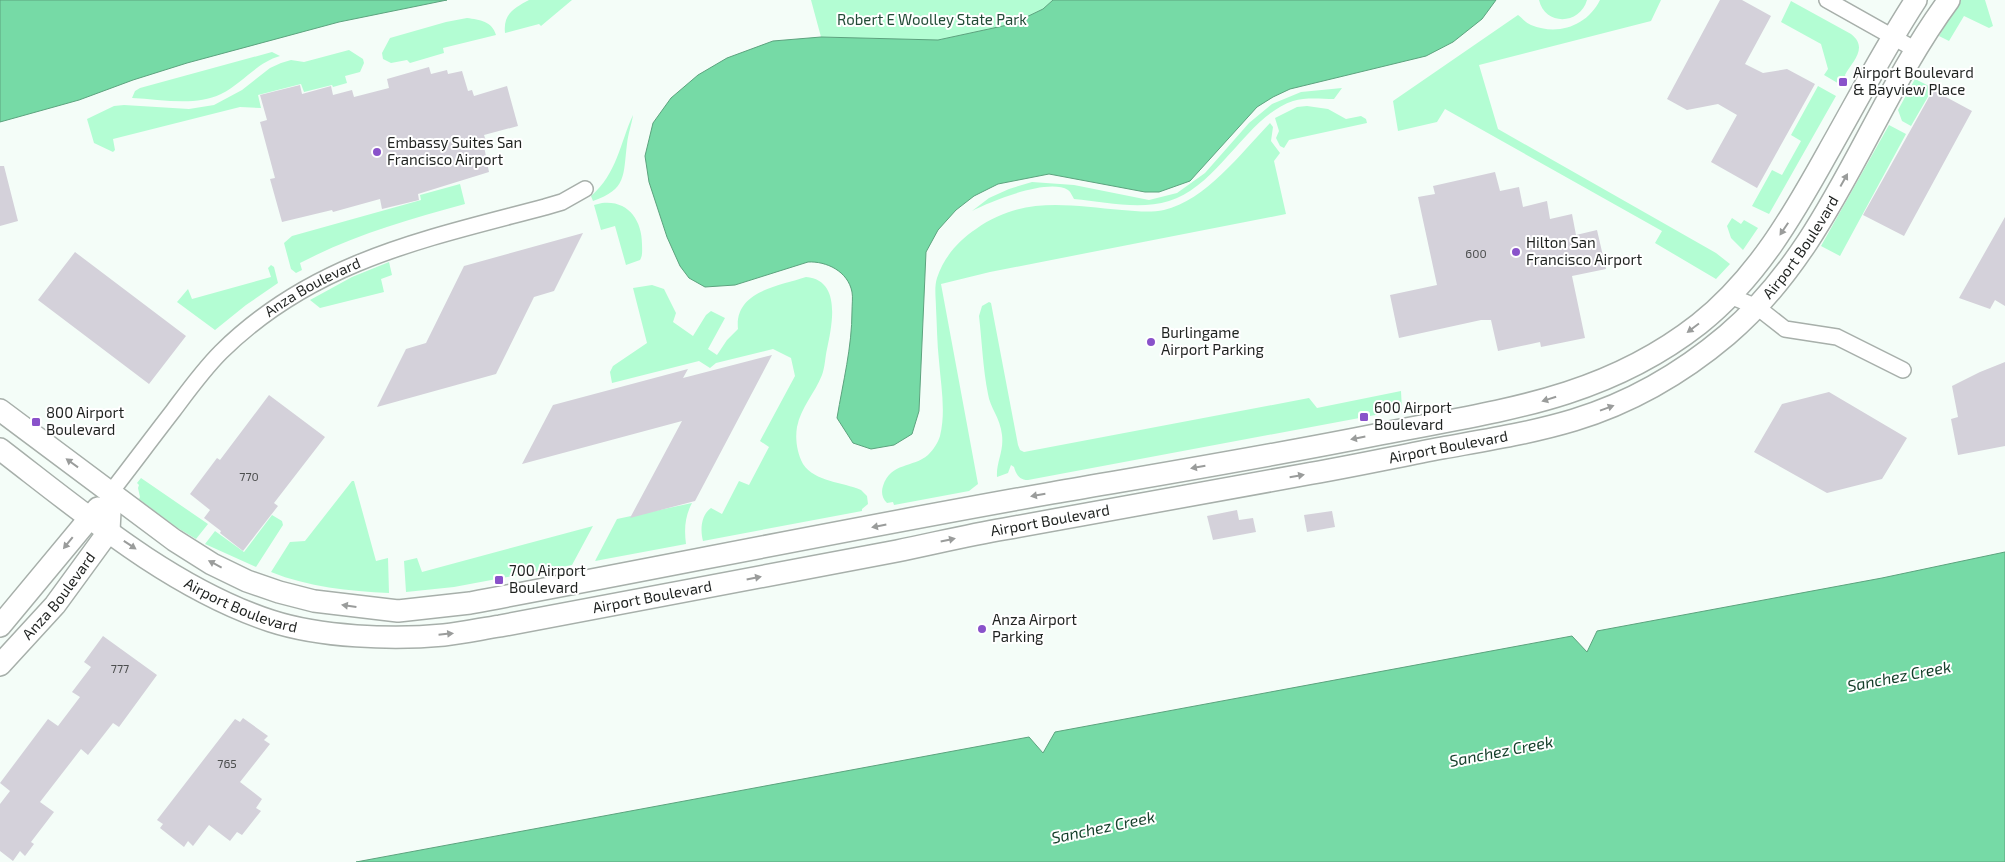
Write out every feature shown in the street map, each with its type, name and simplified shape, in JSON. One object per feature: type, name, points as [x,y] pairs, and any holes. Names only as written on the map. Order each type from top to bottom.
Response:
[{"type":"main road","name":"Airport Boulevard","points":[[0,410],[174,540],[212,564],[248,581],[279,592],[314,601],[398,612],[478,602],[910,519],[1505,410],[1544,401],[1597,384],[1635,366],[1672,344],[1702,322],[1730,296],[1776,241],[1794,213],[1893,37],[1916,0]]},
{"type":"main road","name":"Airport Boulevard","points":[[0,449],[90,518],[198,589],[222,602],[272,621],[314,631],[397,637],[445,635],[1533,431],[1574,420],[1613,406],[1661,382],[1702,355],[1731,332],[1757,307],[1784,278],[1807,245],[1916,50],[1949,0]]},
{"type":"main road","points":[[1257,456],[1262,482]]},
{"type":"main road","points":[[1143,477],[1146,504]]},
{"type":"main road","name":"Anza Boulevard","points":[[0,626],[111,492]]},
{"type":"main road","points":[[109,531],[111,492]]},
{"type":"main road","points":[[910,519],[914,548]]},
{"type":"main road","name":"Anza Boulevard","points":[[0,665],[55,605],[109,531]]},
{"type":"main road","points":[[702,559],[706,587]]},
{"type":"main road","points":[[397,637],[398,612]]},
{"type":"street","points":[[1827,0],[1916,50]]},
{"type":"street","name":"Anza Boulevard","points":[[111,492],[198,378],[221,352],[249,327],[294,295],[344,268],[380,253],[562,202],[585,189]]},
{"type":"street","points":[[1730,296],[1757,307],[1785,329],[1837,337],[1903,370]]},
{"type":"green space","points":[[529,0],[572,0],[541,26],[539,24],[505,33],[508,16]]},
{"type":"green space","name":"Robert E Woolley State Park","points":[[811,0],[1053,0],[1043,9],[1012,24],[938,40],[821,37]]},
{"type":"green space","points":[[1539,0],[1587,0],[1577,14],[1563,19],[1555,18],[1548,14],[1542,8]]},
{"type":"green space","points":[[1600,0],[1661,0],[1651,21],[1479,65],[1498,129],[1716,253],[1730,264],[1716,279],[1655,243],[1662,231],[1445,109],[1437,122],[1398,131],[1393,101],[1518,15],[1531,25],[1541,28],[1561,29],[1580,22],[1588,16]]},
{"type":"green space","points":[[1960,0],[1985,0],[1993,26],[1989,28],[1964,16],[1949,41],[1939,36]]},
{"type":"green space","points":[[1791,1],[1851,34],[1859,44],[1855,60],[1841,85],[1824,75],[1828,69],[1821,44],[1781,22]]},
{"type":"green space","points":[[467,18],[488,24],[496,35],[443,48],[444,53],[410,63],[407,60],[391,63],[383,59],[382,53],[390,38]]},
{"type":"green space","points":[[349,50],[363,59],[364,63],[360,72],[345,76],[347,83],[304,92],[301,84],[258,95],[261,108],[240,107],[113,139],[115,150],[113,152],[94,143],[87,119],[114,106],[189,109],[214,105],[242,90],[270,68],[281,63],[291,60],[304,62]]},
{"type":"green space","points":[[272,52],[280,56],[264,63],[229,89],[211,98],[189,101],[166,101],[132,98],[135,91],[140,88]]},
{"type":"green space","points":[[1915,79],[1933,88],[1911,126],[1902,121],[1898,110]]},
{"type":"green space","points":[[1818,86],[1836,96],[1769,214],[1752,206],[1772,170],[1782,175],[1801,141],[1791,135]]},
{"type":"green space","points":[[1342,88],[1334,99],[1298,100],[1276,109],[1246,136],[1203,182],[1187,193],[1169,201],[1158,204],[1134,205],[1074,199],[1068,190],[1059,187],[1047,187],[1020,192],[972,211],[989,198],[1032,182],[1074,185],[1149,200],[1177,193],[1205,173],[1249,123],[1272,104],[1301,92]]},
{"type":"green space","points":[[1307,106],[1328,109],[1346,119],[1361,116],[1366,119],[1367,123],[1289,140],[1284,148],[1280,146],[1276,138],[1279,131],[1275,118],[1297,107]]},
{"type":"green space","points":[[633,115],[621,180],[612,192],[593,201],[591,196],[607,178],[617,158]]},
{"type":"green space","points":[[1270,123],[1273,127],[1271,141],[1280,153],[1274,161],[1286,214],[990,272],[941,284],[978,484],[969,491],[894,505],[893,502],[887,503],[882,493],[887,478],[897,469],[928,455],[940,436],[943,408],[935,293],[940,270],[958,244],[969,234],[994,218],[1029,207],[1065,205],[1148,212],[1164,210],[1179,205],[1194,197],[1222,174]]},
{"type":"green space","points":[[1889,125],[1906,134],[1840,256],[1821,246]]},
{"type":"green space","points":[[460,184],[465,204],[360,236],[300,263],[302,270],[296,273],[291,269],[284,243],[292,236],[421,200],[420,195]]},
{"type":"green space","points":[[602,203],[619,205],[632,213],[641,235],[642,256],[640,260],[626,265],[615,226],[601,230],[594,205]]},
{"type":"green space","points":[[1732,218],[1741,224],[1744,220],[1758,228],[1743,250],[1731,238],[1727,226]]},
{"type":"green space","points":[[389,262],[392,275],[381,279],[384,292],[320,308],[310,300],[352,277]]},
{"type":"green space","points":[[271,265],[274,267],[278,283],[246,305],[215,330],[177,302],[188,289],[192,299],[271,277],[268,268]]},
{"type":"green space","points":[[806,277],[817,280],[825,286],[830,295],[832,316],[823,372],[797,427],[796,441],[798,451],[803,464],[808,470],[822,478],[861,490],[867,496],[868,504],[862,511],[703,541],[702,528],[705,515],[711,508],[722,514],[739,481],[749,485],[769,447],[760,441],[795,376],[791,358],[773,349],[716,363],[710,368],[699,361],[612,383],[610,372],[613,366],[647,343],[633,288],[652,285],[664,289],[676,313],[673,322],[693,336],[706,315],[711,311],[725,318],[708,349],[717,355],[727,340],[738,329],[739,316],[743,306],[751,298],[772,287]]},
{"type":"green space","points":[[989,302],[991,303],[1018,445],[1020,450],[1024,452],[1309,398],[1317,408],[1401,391],[1402,410],[1028,480],[1020,478],[1011,465],[1008,473],[997,477],[1002,435],[988,394],[979,316],[982,306]]},
{"type":"green space","points":[[141,478],[208,524],[196,539],[176,527],[139,499],[139,485],[137,483]]},
{"type":"green space","points":[[352,481],[354,481],[376,561],[388,558],[389,593],[329,587],[299,581],[271,572],[290,542],[305,541]]},
{"type":"green space","points":[[692,503],[686,523],[686,544],[595,561],[617,519]]},
{"type":"green space","points":[[272,515],[282,521],[283,525],[256,567],[205,544],[215,531],[244,552]]},
{"type":"green space","points":[[593,526],[572,565],[454,587],[406,592],[404,561],[417,558],[422,572]]},
{"type":"water","points":[[0,0],[447,0],[339,22],[187,63],[79,100],[0,122]]},
{"type":"water","points":[[1053,0],[1496,0],[1482,19],[1453,42],[1426,56],[1290,89],[1273,97],[1257,107],[1190,181],[1159,192],[1145,192],[1049,174],[998,184],[974,196],[956,210],[938,230],[926,252],[919,411],[912,434],[894,445],[871,449],[853,443],[837,418],[852,324],[852,294],[846,278],[835,269],[822,263],[808,262],[735,285],[705,287],[689,278],[680,266],[667,237],[649,182],[645,156],[653,123],[671,98],[698,75],[727,58],[773,41],[821,37],[938,40],[1012,24],[1043,9]]},
{"type":"water","name":"Sanchez Creek","points":[[2005,552],[2005,862],[356,862],[1029,737],[1043,753],[1055,732],[1572,636],[1587,652],[1597,631],[1882,578]]},
{"type":"building","points":[[1720,0],[1742,0],[1771,16],[1745,64],[1763,73],[1787,69],[1815,84],[1757,188],[1711,162],[1737,115],[1718,104],[1687,110],[1667,99]]},
{"type":"building","name":"Embassy Suites San Francisco Airport","points":[[429,67],[431,74],[447,70],[448,74],[462,71],[468,91],[472,90],[474,96],[507,86],[518,126],[484,135],[486,141],[483,141],[489,172],[418,194],[419,200],[382,209],[380,199],[333,212],[332,210],[282,222],[270,179],[275,178],[260,122],[267,120],[260,95],[300,85],[302,94],[331,86],[333,95],[352,90],[354,97],[389,88],[387,79]]},
{"type":"building","points":[[1933,90],[1972,111],[1904,236],[1863,215]]},
{"type":"building","points":[[0,166],[4,166],[18,221],[0,226]]},
{"type":"building","name":"Hilton San Francisco Airport","points":[[1495,172],[1500,191],[1519,187],[1523,207],[1547,201],[1550,219],[1572,214],[1576,235],[1597,230],[1606,269],[1572,276],[1585,338],[1541,347],[1540,342],[1498,351],[1491,320],[1481,320],[1399,338],[1390,295],[1437,285],[1418,197],[1435,194],[1433,186]]},
{"type":"building","points":[[2005,217],[2005,306],[1995,300],[1990,309],[1959,298]]},
{"type":"building","points":[[583,233],[554,291],[534,297],[496,374],[377,407],[406,349],[426,343],[464,266]]},
{"type":"building","points":[[75,252],[186,336],[149,384],[38,300]]},
{"type":"building","points":[[772,355],[695,501],[630,518],[682,421],[522,464],[553,405],[688,369],[683,378]]},
{"type":"building","points":[[2005,362],[2005,446],[1958,455],[1951,419],[1958,417],[1952,386]]},
{"type":"building","points":[[1829,392],[1907,438],[1882,479],[1827,493],[1754,452],[1782,404]]},
{"type":"building","points":[[269,395],[325,437],[274,503],[278,506],[243,551],[204,518],[210,510],[190,494],[217,458],[220,460]]},
{"type":"building","points":[[1237,510],[1239,520],[1253,518],[1256,532],[1213,540],[1207,516]]},
{"type":"building","points":[[1332,511],[1335,527],[1307,532],[1304,515]]},
{"type":"building","points":[[103,636],[157,675],[119,727],[113,723],[88,755],[81,749],[40,802],[54,812],[31,842],[34,844],[25,856],[20,851],[13,861],[0,851],[0,804],[10,791],[0,783],[48,719],[58,726],[80,697],[72,692],[91,667],[84,662]]},
{"type":"building","points":[[243,718],[268,736],[264,740],[270,744],[240,782],[262,799],[256,808],[261,811],[242,835],[237,832],[230,841],[209,825],[193,846],[188,841],[184,847],[160,828],[163,824],[157,820],[235,719],[240,722]]},
{"type":"place","name":"Airport Boulevard & Bayview Place","points":[[1843,82]]},
{"type":"place","name":"Embassy Suites San Francisco Airport","points":[[377,152]]},
{"type":"place","name":"Hilton San Francisco Airport","points":[[1516,252]]},
{"type":"place","name":"Burlingame Airport Parking","points":[[1151,342]]},
{"type":"place","name":"600 Airport Boulevard","points":[[1364,417]]},
{"type":"place","name":"800 Airport Boulevard","points":[[36,422]]},
{"type":"place","name":"700 Airport Boulevard","points":[[499,580]]},
{"type":"place","name":"Anza Airport Parking","points":[[982,629]]}]
